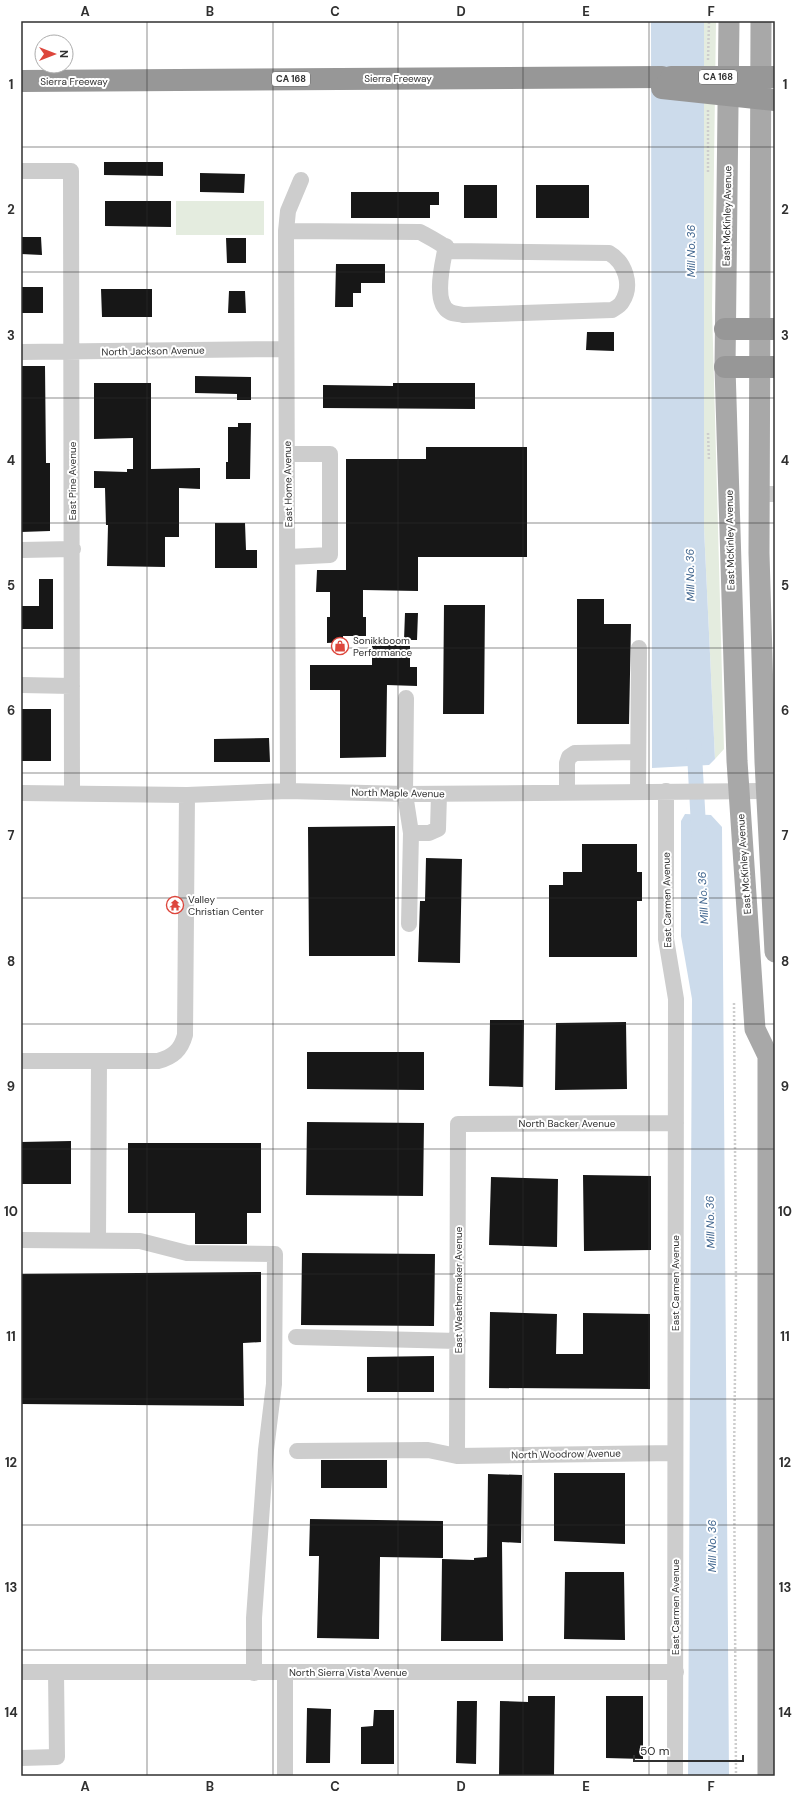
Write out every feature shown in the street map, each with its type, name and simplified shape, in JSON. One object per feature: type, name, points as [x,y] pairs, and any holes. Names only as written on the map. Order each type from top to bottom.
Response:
[{"type":"highway","name":"Sierra Freeway","points":[[21,81],[562,77],[662,83],[775,77]]},
{"type":"highway","points":[[662,83],[775,100]]},
{"type":"highway","points":[[725,330],[768,329]]},
{"type":"highway","points":[[725,367],[767,367]]},
{"type":"main road","name":"East McKinley Avenue","points":[[729,21],[725,367],[731,611],[739,791],[755,1028],[771,1050],[772,1673],[768,1776]]},
{"type":"main road","points":[[762,21],[768,329],[768,674],[775,952]]},
{"type":"street","name":"East Pine Avenue","points":[[21,171],[71,171],[73,549],[72,792]]},
{"type":"street","name":"East Home Avenue","points":[[288,791],[288,454],[286,232],[288,211],[301,180]]},
{"type":"street","points":[[286,232],[420,232],[439,241],[446,246],[451,251],[609,253],[618,258],[624,269],[627,287],[622,303],[612,310],[463,315],[450,313],[445,308],[441,298],[440,274],[446,246]]},
{"type":"street","name":"North Jackson Avenue","points":[[21,352],[286,349]]},
{"type":"street","points":[[288,454],[330,454],[330,555],[288,557]]},
{"type":"street","points":[[21,550],[73,549]]},
{"type":"street","points":[[638,791],[639,648]]},
{"type":"street","points":[[21,685],[72,686]]},
{"type":"street","points":[[406,698],[405,794],[411,833],[408,924]]},
{"type":"street","points":[[567,792],[567,763],[569,757],[575,753],[638,752]]},
{"type":"street","name":"North Maple Avenue","points":[[21,792],[187,795],[288,791],[439,794],[638,791],[771,791]]},
{"type":"street","name":"East Carmen Avenue","points":[[666,791],[666,939],[676,999],[675,1776]]},
{"type":"street","points":[[411,833],[429,833],[438,829],[439,794]]},
{"type":"street","points":[[21,1061],[158,1061],[175,1053],[182,1045],[185,1035],[187,795]]},
{"type":"street","points":[[98,1061],[98,1240]]},
{"type":"street","name":"North Backer Avenue","points":[[458,1124],[676,1123]]},
{"type":"street","name":"East Weathermaker Avenue","points":[[457,1456],[458,1124]]},
{"type":"street","points":[[21,1240],[140,1241],[188,1254],[275,1254],[274,1384],[266,1450],[254,1618],[254,1673]]},
{"type":"street","points":[[296,1337],[458,1341]]},
{"type":"street","name":"North Woodrow Avenue","points":[[297,1451],[428,1450],[457,1456],[675,1453]]},
{"type":"street","name":"North Sierra Vista Avenue","points":[[21,1672],[676,1672]]},
{"type":"street","points":[[21,1758],[56,1757],[56,1672]]},
{"type":"street","points":[[285,1673],[285,1776]]},
{"type":"path","points":[[734,997],[736,1279],[734,1460],[736,1776]]},
{"type":"shaded area","points":[[704,21],[716,21],[712,308],[724,749],[715,759],[704,528]]},
{"type":"shaded area","points":[[176,201],[264,201],[264,235],[176,235]]},
{"type":"water","points":[[651,21],[704,21],[704,528],[715,759],[709,765],[652,768]]},
{"type":"water","points":[[685,814],[711,815],[722,827],[729,1776],[688,1776],[692,999],[681,936],[681,821]]},
{"type":"building","points":[[104,162],[163,162],[163,176],[104,175]]},
{"type":"building","points":[[200,173],[245,174],[244,193],[200,192]]},
{"type":"building","points":[[464,185],[497,185],[497,218],[464,218]]},
{"type":"building","points":[[536,185],[589,185],[589,218],[536,218]]},
{"type":"building","points":[[351,192],[439,192],[439,205],[430,205],[430,218],[351,218]]},
{"type":"building","points":[[105,201],[171,201],[171,227],[105,226]]},
{"type":"building","points":[[21,237],[41,237],[42,255],[21,254]]},
{"type":"building","points":[[226,238],[246,238],[246,263],[227,263]]},
{"type":"building","points":[[336,264],[385,264],[385,283],[361,283],[361,293],[353,293],[353,307],[335,307]]},
{"type":"building","points":[[21,287],[43,287],[43,313],[21,313]]},
{"type":"building","points":[[101,289],[152,289],[152,317],[102,317]]},
{"type":"building","points":[[229,291],[245,291],[246,313],[228,313]]},
{"type":"building","points":[[587,332],[614,332],[614,351],[586,350]]},
{"type":"building","points":[[21,366],[45,366],[46,463],[50,463],[50,531],[21,532]]},
{"type":"building","points":[[195,376],[251,377],[251,400],[237,400],[237,394],[195,393]]},
{"type":"building","points":[[94,383],[151,383],[151,469],[200,468],[200,489],[179,488],[179,537],[165,537],[165,567],[107,566],[108,525],[106,525],[105,488],[94,488],[94,471],[127,472],[127,469],[133,469],[133,438],[94,439]]},
{"type":"building","points":[[393,383],[475,383],[475,409],[323,408],[323,385],[393,386]]},
{"type":"building","points":[[238,423],[251,423],[250,479],[226,479],[226,462],[228,462],[228,427],[238,427]]},
{"type":"building","points":[[426,447],[527,447],[527,557],[418,557],[418,591],[363,590],[363,617],[366,617],[366,636],[343,636],[343,642],[327,643],[327,617],[330,617],[330,592],[316,592],[317,570],[346,570],[346,459],[426,459]]},
{"type":"building","points":[[215,523],[245,523],[246,550],[257,550],[257,568],[215,568]]},
{"type":"building","points":[[39,579],[53,579],[53,629],[21,629],[21,606],[39,606]]},
{"type":"building","points":[[577,599],[604,599],[604,624],[631,624],[629,724],[577,724]]},
{"type":"building","points":[[444,605],[485,605],[484,714],[443,714]]},
{"type":"building","points":[[405,613],[418,613],[417,640],[404,640]]},
{"type":"building","points":[[372,644],[410,644],[410,667],[417,667],[417,686],[387,685],[386,757],[340,758],[340,690],[310,690],[310,665],[372,665]]},
{"type":"building","points":[[21,709],[51,709],[51,761],[21,761]]},
{"type":"building","points":[[269,738],[270,762],[214,762],[214,739]]},
{"type":"building","points":[[395,826],[395,956],[309,956],[308,827]]},
{"type":"building","points":[[582,844],[637,844],[637,872],[642,872],[642,901],[637,901],[637,957],[549,957],[549,885],[563,885],[563,872],[582,872]]},
{"type":"building","points":[[426,858],[462,859],[460,963],[418,962],[420,901],[425,901]]},
{"type":"building","points":[[490,1020],[524,1020],[523,1087],[489,1086]]},
{"type":"building","points":[[626,1022],[627,1089],[555,1090],[556,1023]]},
{"type":"building","points":[[307,1052],[424,1052],[424,1090],[307,1089]]},
{"type":"building","points":[[307,1122],[424,1123],[423,1196],[306,1195]]},
{"type":"building","points":[[71,1141],[71,1184],[21,1184],[21,1142]]},
{"type":"building","points":[[128,1143],[261,1143],[261,1213],[247,1213],[247,1244],[195,1244],[195,1213],[128,1213]]},
{"type":"building","points":[[583,1175],[651,1176],[651,1250],[584,1251]]},
{"type":"building","points":[[491,1177],[558,1179],[557,1247],[489,1245]]},
{"type":"building","points":[[302,1253],[435,1254],[434,1326],[301,1325]]},
{"type":"building","points":[[261,1272],[261,1342],[243,1343],[244,1406],[21,1404],[21,1274]]},
{"type":"building","points":[[490,1312],[557,1314],[556,1354],[583,1354],[583,1313],[650,1314],[650,1389],[489,1388]]},
{"type":"building","points":[[434,1356],[434,1392],[367,1392],[367,1357]]},
{"type":"building","points":[[321,1460],[387,1460],[387,1488],[321,1488]]},
{"type":"building","points":[[554,1473],[625,1473],[625,1544],[554,1541]]},
{"type":"building","points":[[488,1474],[522,1475],[521,1543],[502,1542],[503,1641],[441,1641],[442,1559],[474,1560],[474,1558],[487,1557]]},
{"type":"building","points":[[310,1519],[443,1521],[443,1558],[380,1557],[379,1639],[317,1638],[319,1556],[309,1556]]},
{"type":"building","points":[[565,1572],[624,1572],[625,1640],[564,1639]]},
{"type":"building","points":[[528,1696],[555,1696],[554,1776],[499,1776],[500,1701],[528,1702]]},
{"type":"building","points":[[606,1696],[643,1696],[643,1759],[606,1758]]},
{"type":"building","points":[[457,1701],[477,1701],[476,1764],[456,1763]]},
{"type":"building","points":[[307,1708],[331,1709],[330,1763],[306,1763]]},
{"type":"building","points":[[374,1710],[394,1710],[394,1764],[361,1764],[361,1727],[373,1726]]},
{"type":"waterway","name":"Mill No. 36","points":[[694,745],[699,835]]},
{"type":"place","name":"Sonikkboom Performance","points":[[340,646]]},
{"type":"place","name":"Valley Christian Center","points":[[175,905]]}]
